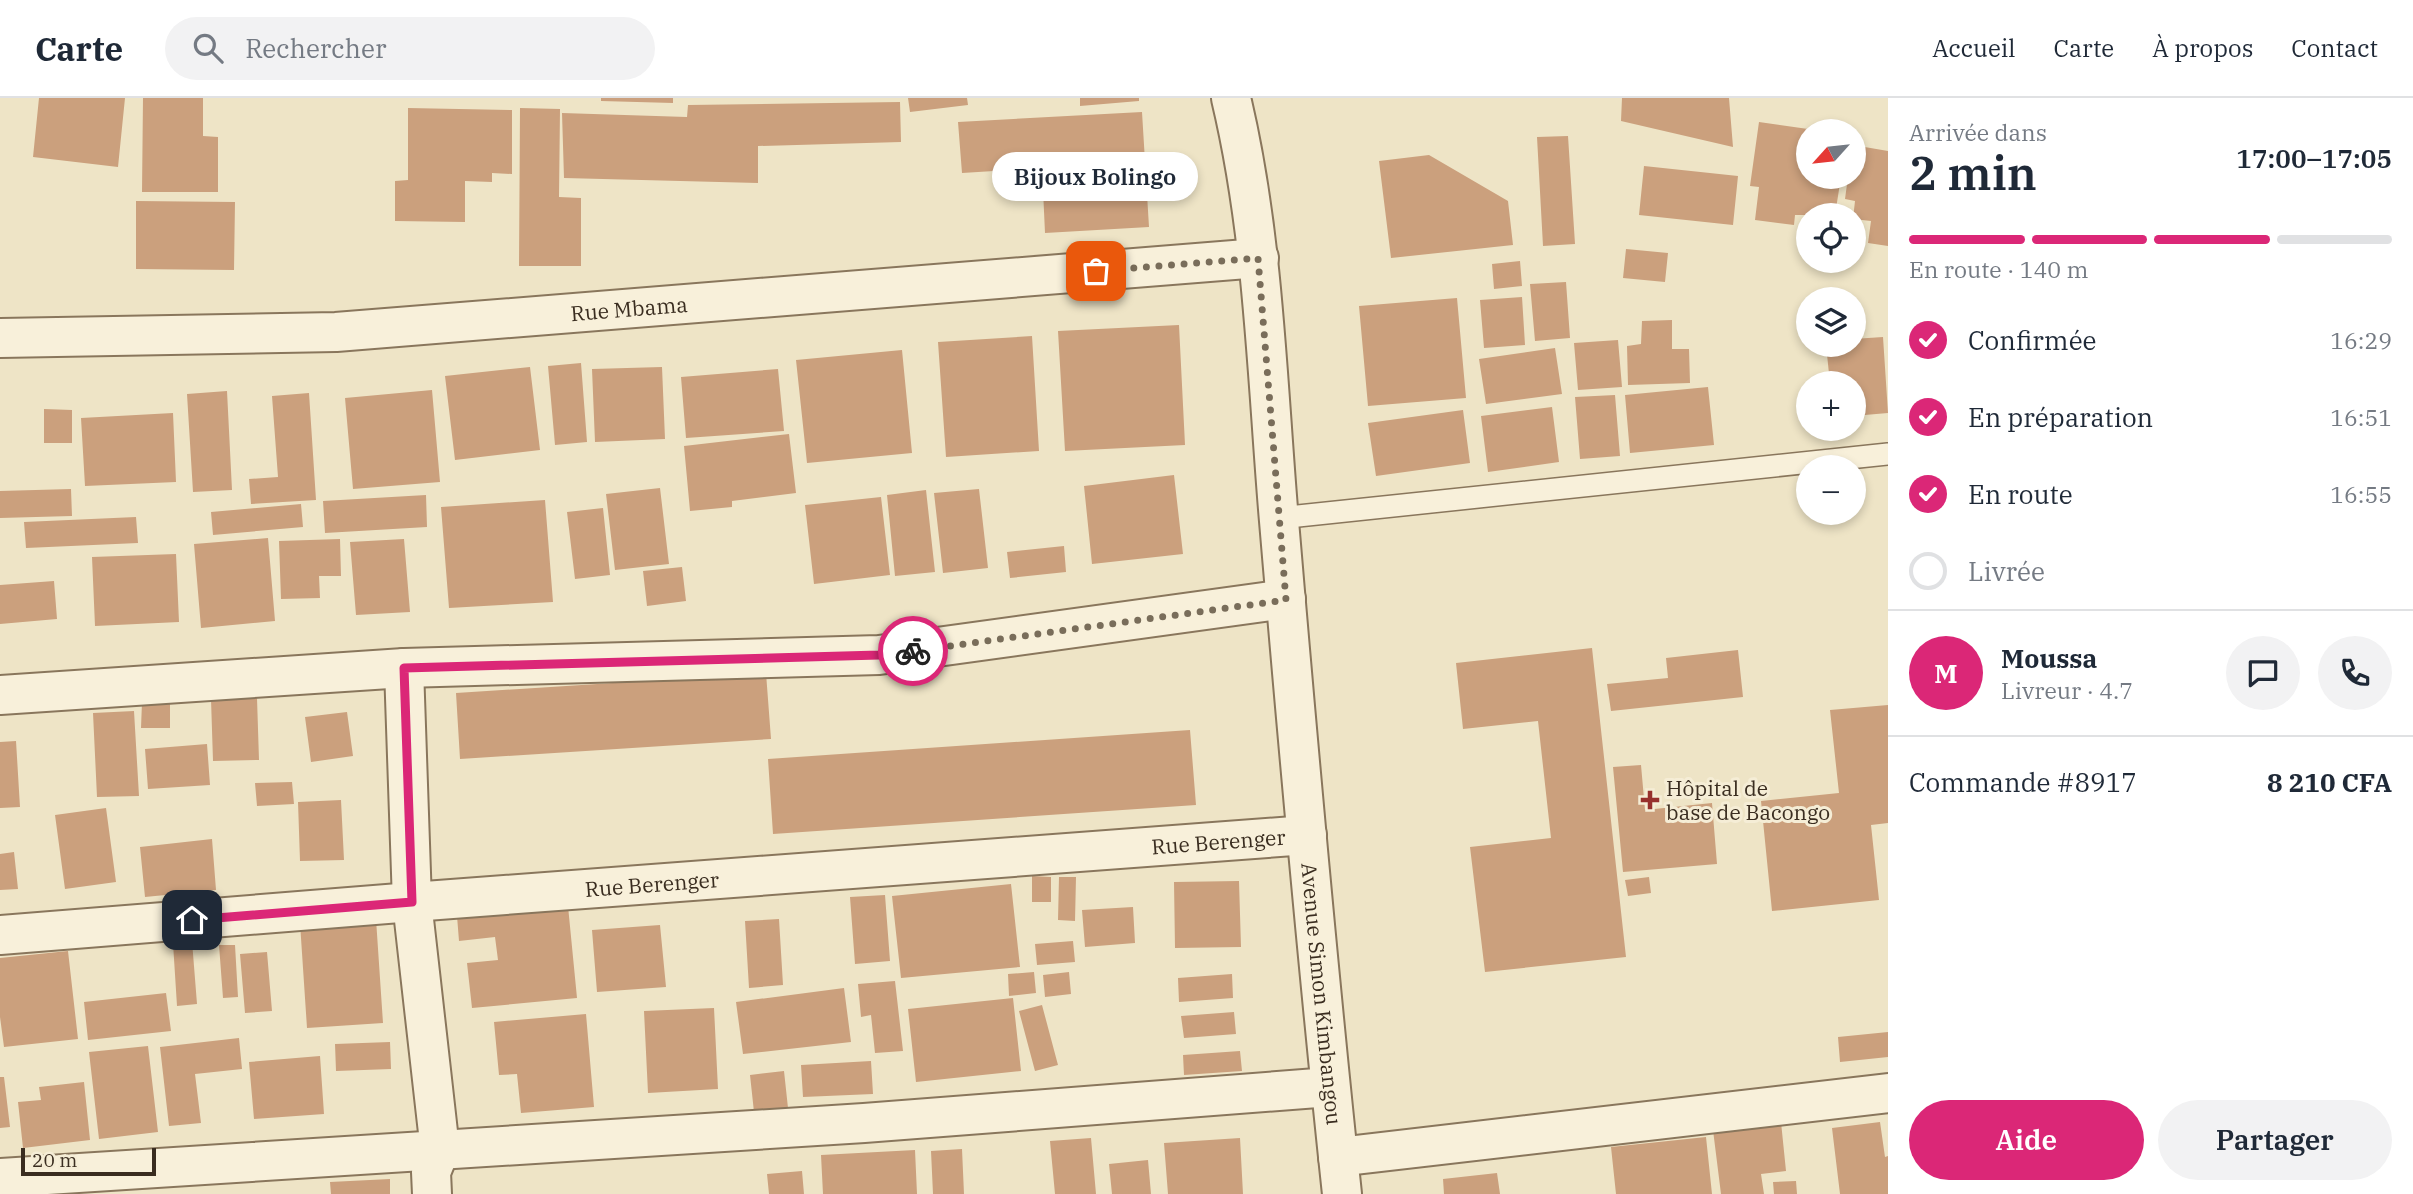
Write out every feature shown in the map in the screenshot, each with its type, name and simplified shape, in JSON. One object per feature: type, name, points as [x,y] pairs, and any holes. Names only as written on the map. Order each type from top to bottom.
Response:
[{"type":"street","name":"Avenue Simon Kimbangou","points":[[1236,107],[1258,258],[1307,835],[1342,1194]]},
{"type":"street","name":"Rue Mbama","points":[[0,338],[336,332],[1258,258]]},
{"type":"street","points":[[0,695],[404,668],[879,655],[1286,600]]},
{"type":"street","points":[[404,668],[412,902],[440,1150],[431,1172],[432,1194]]},
{"type":"street","name":"Rue Berenger","points":[[0,935],[1307,835]]},
{"type":"street","points":[[0,1178],[864,1122],[1330,1087]]},
{"type":"street","points":[[1338,1157],[1888,1093]]},
{"type":"lane","points":[[1279,518],[1888,454]]},
{"type":"building","points":[[39,98],[125,98],[118,167],[33,157]]},
{"type":"building","points":[[143,98],[203,98],[203,136],[218,137],[218,192],[142,192]]},
{"type":"building","points":[[601,98],[673,98],[673,103],[601,101]]},
{"type":"building","points":[[908,98],[967,98],[968,105],[910,112]]},
{"type":"building","points":[[1080,98],[1139,98],[1139,101],[1080,106]]},
{"type":"building","points":[[1622,98],[1729,98],[1733,147],[1621,121]]},
{"type":"building","points":[[900,102],[901,142],[758,146],[758,183],[564,178],[562,113],[687,117],[688,105]]},
{"type":"building","points":[[408,108],[512,110],[512,174],[492,173],[492,182],[465,181],[465,222],[395,221],[395,181],[408,180]]},
{"type":"building","points":[[520,108],[560,109],[559,197],[581,198],[581,266],[519,266]]},
{"type":"building","points":[[1142,112],[1149,227],[1045,233],[1042,168],[962,173],[958,122]]},
{"type":"building","points":[[1759,122],[1796,127],[1796,189],[1839,189],[1837,203],[1796,203],[1794,225],[1755,220],[1759,187],[1750,186]]},
{"type":"building","points":[[1568,136],[1575,244],[1543,246],[1537,137]]},
{"type":"building","points":[[1866,147],[1888,151],[1888,246],[1868,243],[1871,221],[1866,220],[1866,203],[1845,199],[1846,189],[1866,189]]},
{"type":"building","points":[[1429,155],[1508,201],[1513,245],[1391,258],[1379,161]]},
{"type":"building","points":[[1644,166],[1738,176],[1733,225],[1639,215]]},
{"type":"building","points":[[136,201],[235,202],[234,270],[136,269]]},
{"type":"building","points":[[1626,249],[1668,253],[1665,282],[1623,278]]},
{"type":"building","points":[[1520,261],[1522,286],[1494,289],[1492,264]]},
{"type":"building","points":[[1566,282],[1570,338],[1535,341],[1530,284]]},
{"type":"building","points":[[1522,297],[1525,345],[1484,348],[1480,300]]},
{"type":"building","points":[[1457,298],[1466,398],[1368,406],[1359,306]]},
{"type":"building","points":[[1672,320],[1672,349],[1689,349],[1690,383],[1628,385],[1627,346],[1641,344],[1642,321]]},
{"type":"building","points":[[1179,325],[1185,445],[1065,451],[1058,331]]},
{"type":"building","points":[[1032,336],[1039,451],[946,457],[938,342]]},
{"type":"building","points":[[1883,337],[1888,413],[1866,415],[1866,371],[1829,371],[1827,357],[1866,357],[1866,338]]},
{"type":"building","points":[[1618,340],[1622,387],[1578,390],[1574,343]]},
{"type":"building","points":[[1555,348],[1562,394],[1486,404],[1479,359]]},
{"type":"building","points":[[902,350],[912,453],[807,463],[796,360]]},
{"type":"building","points":[[581,363],[587,442],[555,445],[548,366]]},
{"type":"building","points":[[530,367],[540,450],[455,460],[445,376]]},
{"type":"building","points":[[662,367],[665,439],[595,442],[592,369]]},
{"type":"building","points":[[778,369],[784,431],[686,438],[681,377]]},
{"type":"building","points":[[1708,387],[1714,445],[1630,453],[1625,395]]},
{"type":"building","points":[[432,390],[440,482],[353,489],[345,398]]},
{"type":"building","points":[[227,391],[232,490],[193,492],[187,394]]},
{"type":"building","points":[[309,393],[316,500],[251,504],[249,479],[278,477],[272,396]]},
{"type":"building","points":[[1615,395],[1620,456],[1580,459],[1575,397]]},
{"type":"building","points":[[1552,407],[1559,462],[1488,472],[1481,416]]},
{"type":"building","points":[[44,409],[72,410],[72,443],[44,443]]},
{"type":"building","points":[[1463,410],[1470,463],[1376,476],[1368,423]]},
{"type":"building","points":[[173,413],[176,482],[85,486],[81,418]]},
{"type":"building","points":[[789,434],[796,493],[732,501],[732,507],[690,511],[684,446]]},
{"type":"building","points":[[1174,475],[1183,554],[1092,564],[1084,486]]},
{"type":"building","points":[[660,488],[669,564],[615,570],[606,494]]},
{"type":"building","points":[[71,489],[72,516],[0,518],[0,491]]},
{"type":"building","points":[[979,489],[988,568],[943,573],[934,493]]},
{"type":"building","points":[[926,490],[935,572],[895,576],[887,495]]},
{"type":"building","points":[[426,495],[427,527],[325,533],[323,501]]},
{"type":"building","points":[[881,497],[890,575],[814,584],[805,505]]},
{"type":"building","points":[[545,500],[553,602],[449,608],[441,507]]},
{"type":"building","points":[[301,504],[303,527],[213,535],[211,512]]},
{"type":"building","points":[[603,508],[610,575],[575,579],[567,512]]},
{"type":"building","points":[[136,517],[138,543],[26,548],[24,522]]},
{"type":"building","points":[[268,538],[275,621],[201,628],[194,544]]},
{"type":"building","points":[[340,539],[341,576],[319,576],[320,598],[281,599],[279,541]]},
{"type":"building","points":[[404,539],[410,612],[356,615],[350,542]]},
{"type":"building","points":[[1064,546],[1066,572],[1010,578],[1007,552]]},
{"type":"building","points":[[176,554],[179,622],[95,626],[92,557]]},
{"type":"building","points":[[682,567],[686,601],[647,606],[643,571]]},
{"type":"building","points":[[54,581],[57,619],[0,624],[0,585]]},
{"type":"building","points":[[1592,648],[1626,957],[1485,972],[1470,847],[1551,838],[1538,721],[1463,729],[1456,663]]},
{"type":"building","points":[[1738,650],[1743,697],[1611,711],[1607,684],[1668,678],[1666,658]]},
{"type":"building","points":[[766,673],[771,739],[460,759],[456,693]]},
{"type":"building","points":[[257,698],[259,760],[213,761],[211,699]]},
{"type":"building","points":[[142,702],[170,703],[170,728],[141,728]]},
{"type":"building","points":[[1888,705],[1888,823],[1871,825],[1879,900],[1772,911],[1761,801],[1839,793],[1830,710]]},
{"type":"building","points":[[134,711],[139,796],[97,797],[93,713]]},
{"type":"building","points":[[347,712],[353,756],[311,762],[305,717]]},
{"type":"building","points":[[1190,730],[1196,805],[773,834],[768,759]]},
{"type":"building","points":[[16,741],[20,807],[0,808],[0,742]]},
{"type":"building","points":[[207,744],[210,785],[148,789],[145,749]]},
{"type":"building","points":[[1641,765],[1645,810],[1712,803],[1717,864],[1623,872],[1613,767]]},
{"type":"building","points":[[292,782],[294,804],[257,806],[255,783]]},
{"type":"building","points":[[341,800],[344,860],[300,861],[298,802]]},
{"type":"building","points":[[106,808],[116,882],[65,889],[55,815]]},
{"type":"building","points":[[212,839],[216,890],[145,897],[140,847]]},
{"type":"building","points":[[14,852],[18,889],[0,890],[0,854]]},
{"type":"building","points":[[1032,876],[1051,877],[1051,902],[1032,902]]},
{"type":"building","points":[[1059,877],[1076,877],[1075,921],[1058,920]]},
{"type":"building","points":[[1649,877],[1651,893],[1628,896],[1625,880]]},
{"type":"building","points":[[1239,881],[1241,947],[1175,948],[1174,882]]},
{"type":"building","points":[[1011,884],[1020,967],[901,978],[892,896]]},
{"type":"building","points":[[885,895],[890,961],[855,964],[850,897]]},
{"type":"building","points":[[568,906],[577,998],[472,1008],[467,963],[498,960],[495,937],[459,941],[457,916]]},
{"type":"building","points":[[1133,907],[1135,943],[1085,947],[1082,910]]},
{"type":"building","points":[[376,919],[383,1023],[307,1028],[300,923]]},
{"type":"building","points":[[779,919],[783,985],[749,988],[745,921]]},
{"type":"building","points":[[660,925],[666,987],[597,992],[592,930]]},
{"type":"building","points":[[192,941],[197,1004],[177,1006],[173,943]]},
{"type":"building","points":[[1073,941],[1075,962],[1037,965],[1035,944]]},
{"type":"building","points":[[219,945],[235,945],[238,997],[223,998]]},
{"type":"building","points":[[68,951],[78,1039],[4,1047],[0,1017],[0,958]]},
{"type":"building","points":[[267,952],[272,1011],[245,1013],[240,954]]},
{"type":"building","points":[[1034,972],[1036,993],[1009,996],[1008,974]]},
{"type":"building","points":[[1069,972],[1071,994],[1045,997],[1043,975]]},
{"type":"building","points":[[1232,974],[1233,998],[1179,1002],[1178,978]]},
{"type":"building","points":[[895,981],[903,1051],[875,1053],[871,1015],[861,1017],[858,984]]},
{"type":"building","points":[[844,988],[851,1042],[743,1054],[736,1002]]},
{"type":"building","points":[[166,993],[171,1031],[88,1040],[84,1002]]},
{"type":"building","points":[[1013,998],[1021,1071],[916,1082],[908,1009]]},
{"type":"building","points":[[1042,1005],[1058,1065],[1035,1071],[1019,1011]]},
{"type":"building","points":[[714,1008],[718,1089],[648,1093],[644,1011]]},
{"type":"building","points":[[1234,1012],[1236,1034],[1184,1038],[1181,1016]]},
{"type":"building","points":[[586,1014],[594,1107],[521,1113],[517,1074],[499,1075],[494,1022]]},
{"type":"building","points":[[1888,1032],[1888,1057],[1840,1062],[1838,1037]]},
{"type":"building","points":[[239,1038],[242,1069],[195,1074],[201,1123],[169,1126],[160,1047]]},
{"type":"building","points":[[390,1042],[391,1069],[336,1071],[335,1044]]},
{"type":"building","points":[[148,1046],[158,1132],[99,1139],[89,1052]]},
{"type":"building","points":[[1240,1051],[1242,1071],[1184,1075],[1183,1055]]},
{"type":"building","points":[[320,1056],[324,1114],[254,1119],[249,1062]]},
{"type":"building","points":[[871,1061],[873,1094],[803,1097],[801,1065]]},
{"type":"building","points":[[784,1071],[788,1108],[754,1112],[750,1075]]},
{"type":"building","points":[[0,1077],[4,1077],[10,1127],[0,1128]]},
{"type":"building","points":[[84,1082],[90,1140],[23,1148],[18,1102],[41,1100],[39,1087]]},
{"type":"building","points":[[1781,1122],[1786,1171],[1761,1174],[1764,1194],[1721,1194],[1713,1130]]},
{"type":"building","points":[[1880,1122],[1885,1157],[1888,1156],[1888,1194],[1840,1194],[1832,1128]]},
{"type":"building","points":[[1706,1137],[1712,1194],[1616,1194],[1611,1147]]},
{"type":"building","points":[[1091,1138],[1096,1194],[1055,1194],[1050,1141]]},
{"type":"building","points":[[1240,1138],[1243,1194],[1168,1194],[1164,1143]]},
{"type":"building","points":[[962,1149],[964,1194],[933,1194],[931,1151]]},
{"type":"building","points":[[915,1150],[917,1194],[823,1194],[821,1155]]},
{"type":"building","points":[[1148,1160],[1151,1194],[1112,1194],[1109,1164]]},
{"type":"building","points":[[802,1171],[804,1194],[769,1194],[767,1174]]},
{"type":"building","points":[[1497,1173],[1500,1194],[1444,1194],[1443,1179]]},
{"type":"building","points":[[390,1179],[390,1194],[331,1194],[330,1182]]},
{"type":"building","points":[[1796,1181],[1797,1194],[1774,1194],[1773,1182]]},
{"type":"way so far","points":[[913,651],[1286,600],[1258,258],[1096,271]]},
{"type":"place","name":"Bijoux Bolingo","points":[[1096,271]]},
{"type":"place","name":"Hôpital de base de Bacongo","points":[[1650,800]]},
{"type":"route","points":[[192,920],[412,902],[404,668],[879,655],[913,651]]}]
